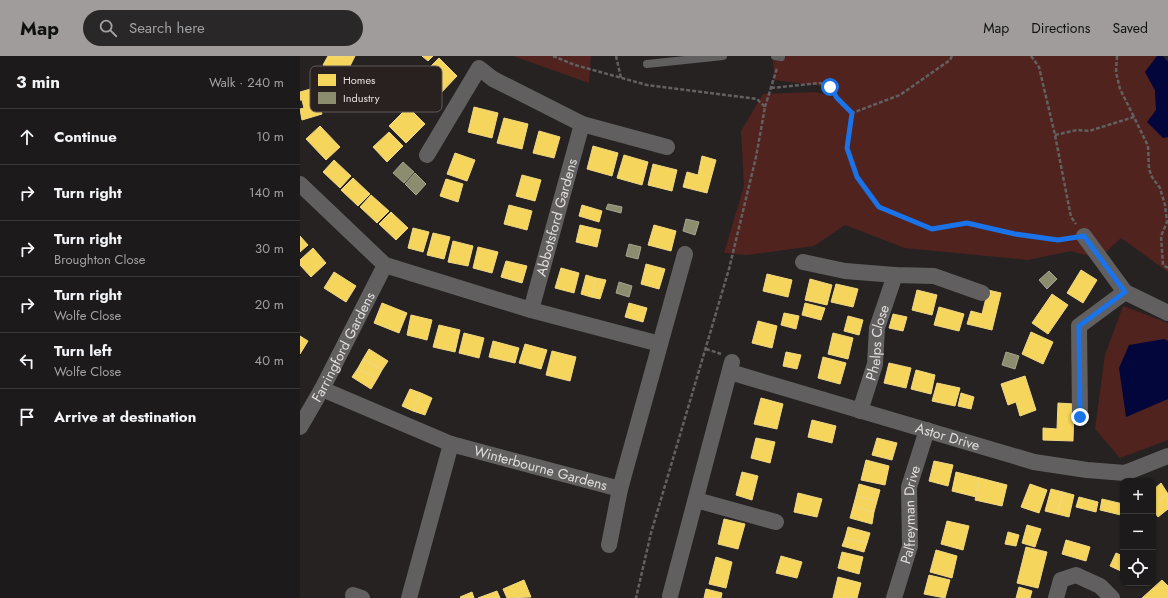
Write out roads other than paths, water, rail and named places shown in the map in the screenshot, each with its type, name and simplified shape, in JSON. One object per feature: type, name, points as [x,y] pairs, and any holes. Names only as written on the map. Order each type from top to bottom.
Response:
[{"type":"street","points":[[428,155],[480,68],[493,79],[582,124],[667,147]]},
{"type":"street","name":"Abbotsford Gardens","points":[[531,310],[582,124]]},
{"type":"street","points":[[300,184],[385,265],[531,310],[660,344]]},
{"type":"street","points":[[1084,236],[1125,292],[1168,313]]},
{"type":"street","name":"Winterbourne Gardens","points":[[322,389],[451,444],[620,489],[685,254]]},
{"type":"street","points":[[803,262],[846,271],[895,276],[934,276],[982,293]]},
{"type":"street","name":"Farringford Gardens","points":[[300,427],[322,389],[385,265]]},
{"type":"street","name":"Phelps Close","points":[[860,411],[875,364],[877,328],[895,276]]},
{"type":"street","points":[[1080,417],[1079,326],[1125,292]]},
{"type":"street","name":"Astor Drive","points":[[670,596],[731,367],[860,411],[1034,462],[1087,470],[1125,473],[1168,456]]},
{"type":"street","name":"Palfreyman Drive","points":[[894,598],[910,546],[909,487],[927,430]]},
{"type":"street","points":[[409,598],[451,444]]},
{"type":"street","points":[[609,545],[620,489]]},
{"type":"street","points":[[696,500],[776,522]]},
{"type":"street","points":[[1056,598],[1061,580],[1076,575],[1100,586],[1112,598]]},
{"type":"lane","points":[[647,64],[723,56]]}]
